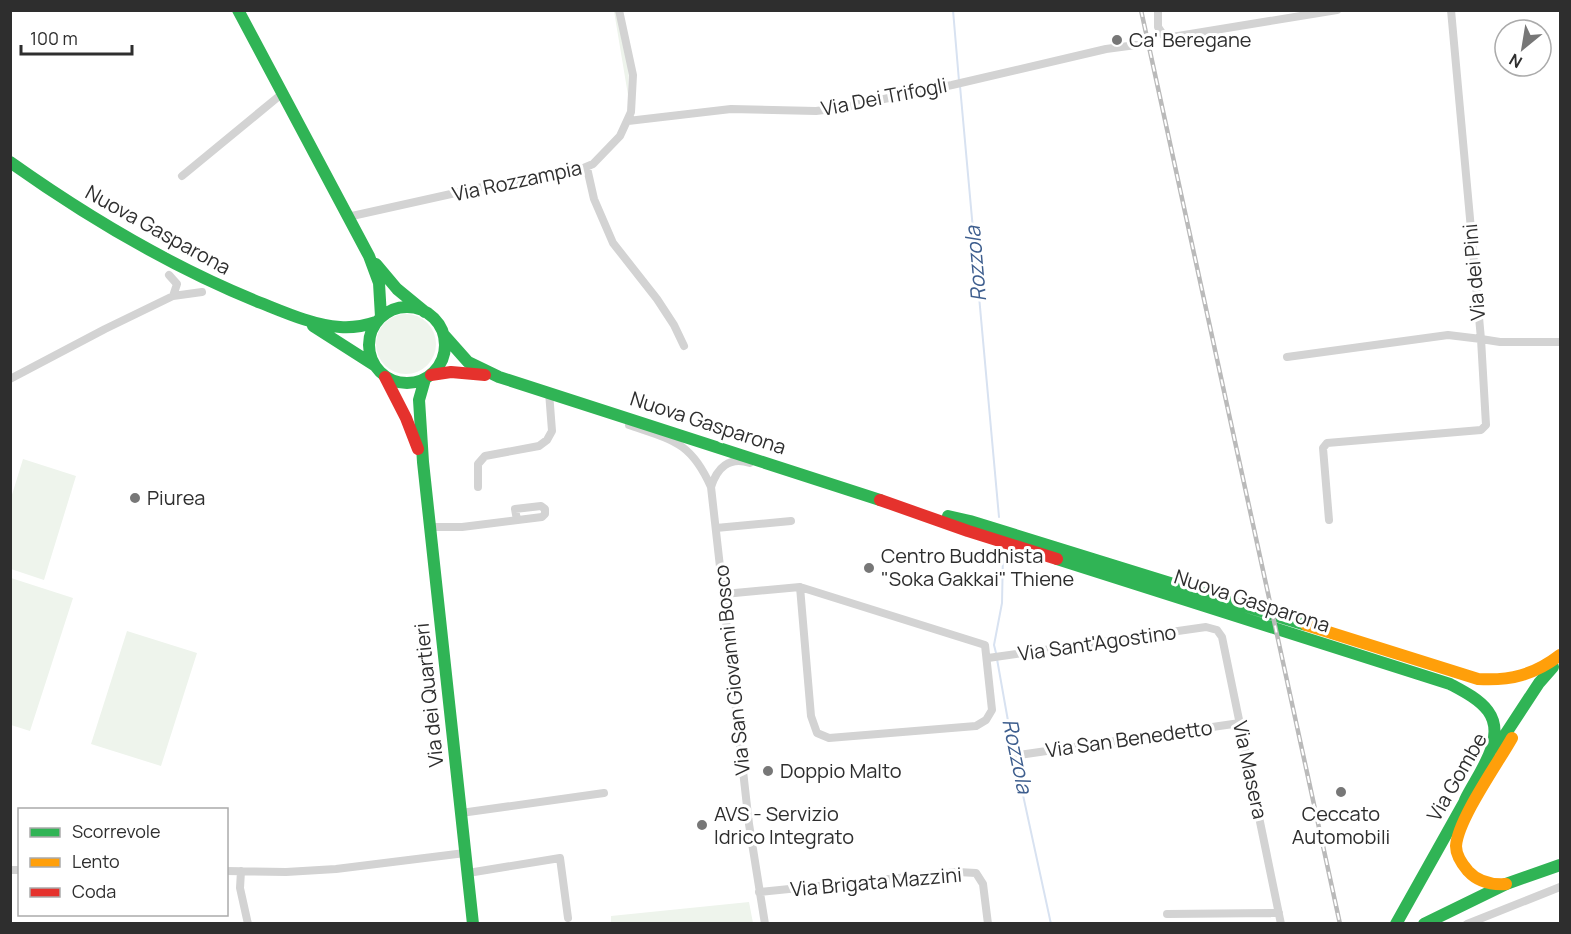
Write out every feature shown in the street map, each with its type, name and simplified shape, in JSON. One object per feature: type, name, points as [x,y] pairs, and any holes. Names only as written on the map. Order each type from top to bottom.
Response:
[{"type":"main road","points":[[238,10],[369,256],[379,283],[379,319],[371,332],[368,343],[369,354],[374,365]]},
{"type":"main road","name":"Nuova Gasparona","points":[[10,162],[73,207],[165,261],[217,286],[296,316],[342,328],[356,328],[402,307],[418,308],[433,318],[444,335],[468,362],[499,377]]},
{"type":"main road","points":[[369,256],[397,289],[425,312]]},
{"type":"main road","name":"Nuova Gasparona","points":[[296,316],[374,365],[385,377],[400,383],[409,384],[428,377],[462,372],[499,377],[836,484],[968,531],[1450,684],[1473,695],[1484,704],[1492,714],[1496,729],[1492,746],[1465,800]]},
{"type":"main road","points":[[428,377],[441,364],[445,350],[444,335]]},
{"type":"main road","name":"Via dei Quartieri","points":[[385,377],[406,418],[423,462]]},
{"type":"main road","name":"Via dei Quartieri","points":[[428,377],[419,400],[423,462],[473,924]]},
{"type":"main road","name":"Nuova Gasparona","points":[[905,508],[970,521],[1478,679],[1493,680],[1531,674],[1559,658]]},
{"type":"main road","points":[[1476,878],[1458,857],[1457,841],[1464,821],[1559,658]]},
{"type":"main road","name":"Via Gombe","points":[[1396,924],[1465,800],[1508,729],[1559,658]]},
{"type":"main road","points":[[1450,684],[1475,691],[1495,704],[1504,717],[1508,729],[1498,762]]},
{"type":"main road","points":[[1447,833],[1445,844],[1449,856],[1466,873],[1493,885],[1506,884]]},
{"type":"main road","points":[[1543,870],[1560,858]]},
{"type":"main road","points":[[1424,924],[1506,884],[1560,865]]},
{"type":"street","name":"Via Rozzampia","points":[[347,214],[352,216],[505,182],[587,168],[610,147],[628,121],[631,112],[633,75],[619,10]]},
{"type":"street","points":[[1158,15],[1159,31],[1164,36],[1172,37],[1337,10]]},
{"type":"street","name":"Via dei Pini","points":[[1287,357],[1448,335],[1480,339],[1451,10]]},
{"type":"street","name":"Via Dei Trifogli","points":[[628,121],[731,109],[824,110],[952,85],[1107,49],[1136,45]]},
{"type":"street","points":[[182,176],[278,97],[283,96]]},
{"type":"street","points":[[587,168],[594,199],[613,243],[657,299],[684,346]]},
{"type":"street","points":[[169,274],[178,288],[173,296]]},
{"type":"street","points":[[10,379],[173,296],[202,292]]},
{"type":"street","points":[[1329,520],[1323,448],[1327,443],[1481,430],[1486,425],[1480,339],[1500,342],[1560,342]]},
{"type":"street","points":[[478,487],[478,464],[485,456],[538,446],[549,438],[552,431],[549,392]]},
{"type":"street","points":[[580,402],[603,416],[673,440],[688,450],[702,467],[711,487]]},
{"type":"street","points":[[711,487],[716,473],[726,464],[742,460],[806,480],[836,484]]},
{"type":"street","name":"Via San Giovanni Bosco","points":[[711,487],[748,814],[765,924]]},
{"type":"street","points":[[431,527],[462,527],[517,520]]},
{"type":"street","points":[[716,528],[791,521]]},
{"type":"street","points":[[724,594],[800,587],[985,645],[994,657],[992,710],[986,720],[976,726],[829,738],[817,733],[811,716],[800,587]]},
{"type":"street","name":"Via Sant'Agostino","points":[[994,657],[1206,627]]},
{"type":"street","name":"Via Masera","points":[[1206,627],[1217,630],[1222,637],[1281,924]]},
{"type":"street","name":"Via San Benedetto","points":[[1019,755],[1240,723]]},
{"type":"street","points":[[461,813],[604,793]]},
{"type":"street","points":[[228,871],[286,872],[336,869],[465,853]]},
{"type":"street","points":[[468,873],[560,858],[568,918]]},
{"type":"street","points":[[241,871],[240,888],[248,924]]},
{"type":"street","name":"Via Brigata Mazzini","points":[[759,892],[958,872],[976,873],[983,884],[988,924]]},
{"type":"street","points":[[1467,924],[1560,888]]},
{"type":"street","points":[[1167,914],[1279,913]]},
{"type":"shaded area","points":[[614,11],[618,11],[629,65],[628,95]]},
{"type":"shaded area","points":[[406,314],[423,319],[431,327],[436,344],[431,361],[423,369],[406,374],[389,369],[381,361],[376,344],[381,327],[389,319]]},
{"type":"shaded area","points":[[23,459],[76,476],[44,580],[11,569],[11,498]]},
{"type":"shaded area","points":[[11,578],[73,598],[30,731],[11,725]]},
{"type":"shaded area","points":[[127,631],[197,653],[161,766],[91,744]]},
{"type":"shaded area","points":[[749,902],[753,923],[611,923],[611,916]]},
{"type":"waterway","name":"Rozzola","points":[[953,10],[959,81]]},
{"type":"waterway","name":"Rozzola","points":[[960,86],[999,517]]},
{"type":"waterway","name":"Rozzola","points":[[996,653],[994,645],[1002,603],[1003,553]]},
{"type":"waterway","name":"Rozzola","points":[[997,659],[1013,749],[1051,924]]},
{"type":"railway","points":[[1141,10],[1340,924]]},
{"type":"traffic: fast","points":[[238,10],[369,256],[379,283],[381,317]]},
{"type":"traffic: fast","points":[[10,162],[100,222],[195,274],[228,289],[320,324],[349,327],[376,322]]},
{"type":"traffic: fast","points":[[376,264],[397,289],[425,312]]},
{"type":"traffic: fast","points":[[400,307],[414,307],[428,313],[439,324],[445,338],[445,345],[442,360],[434,372],[414,383],[400,383],[386,377],[375,366],[369,352],[369,338],[375,324],[386,313],[400,307]]},
{"type":"traffic: fast","points":[[313,326],[374,365]]},
{"type":"traffic: fast","points":[[444,335],[468,362],[499,377],[880,500]]},
{"type":"traffic: fast","points":[[425,379],[419,400],[423,462],[473,924]]},
{"type":"traffic: fast","points":[[948,516],[1306,625]]},
{"type":"traffic: fast","points":[[1057,559],[1450,684],[1465,692],[1488,711],[1495,733],[1483,768],[1465,800]]},
{"type":"traffic: fast","points":[[1497,747],[1539,683],[1553,667]]},
{"type":"traffic: fast","points":[[1396,924],[1470,792]]},
{"type":"traffic: fast","points":[[1424,924],[1506,884],[1560,865]]},
{"type":"traffic: slow","points":[[1306,625],[1478,679],[1511,678],[1531,672],[1560,655]]},
{"type":"traffic: slow","points":[[1506,884],[1485,882],[1472,875],[1460,859],[1456,846],[1458,835],[1471,807],[1512,738]]},
{"type":"traffic: jam","points":[[431,375],[451,372],[485,375]]},
{"type":"traffic: jam","points":[[385,377],[406,418],[418,449]]},
{"type":"traffic: jam","points":[[880,500],[1057,559]]},
{"type":"place","name":"Ca' Beregane","points":[[1117,40]]},
{"type":"place","name":"Piurea","points":[[135,498]]},
{"type":"place","name":"Centro Buddhista \"Soka Gakkai\" Thiene","points":[[869,568]]},
{"type":"place","name":"Doppio Malto","points":[[768,771]]},
{"type":"place","name":"Ceccato Automobili","points":[[1341,792]]},
{"type":"place","name":"AVS - Servizio Idrico Integrato","points":[[702,825]]}]
